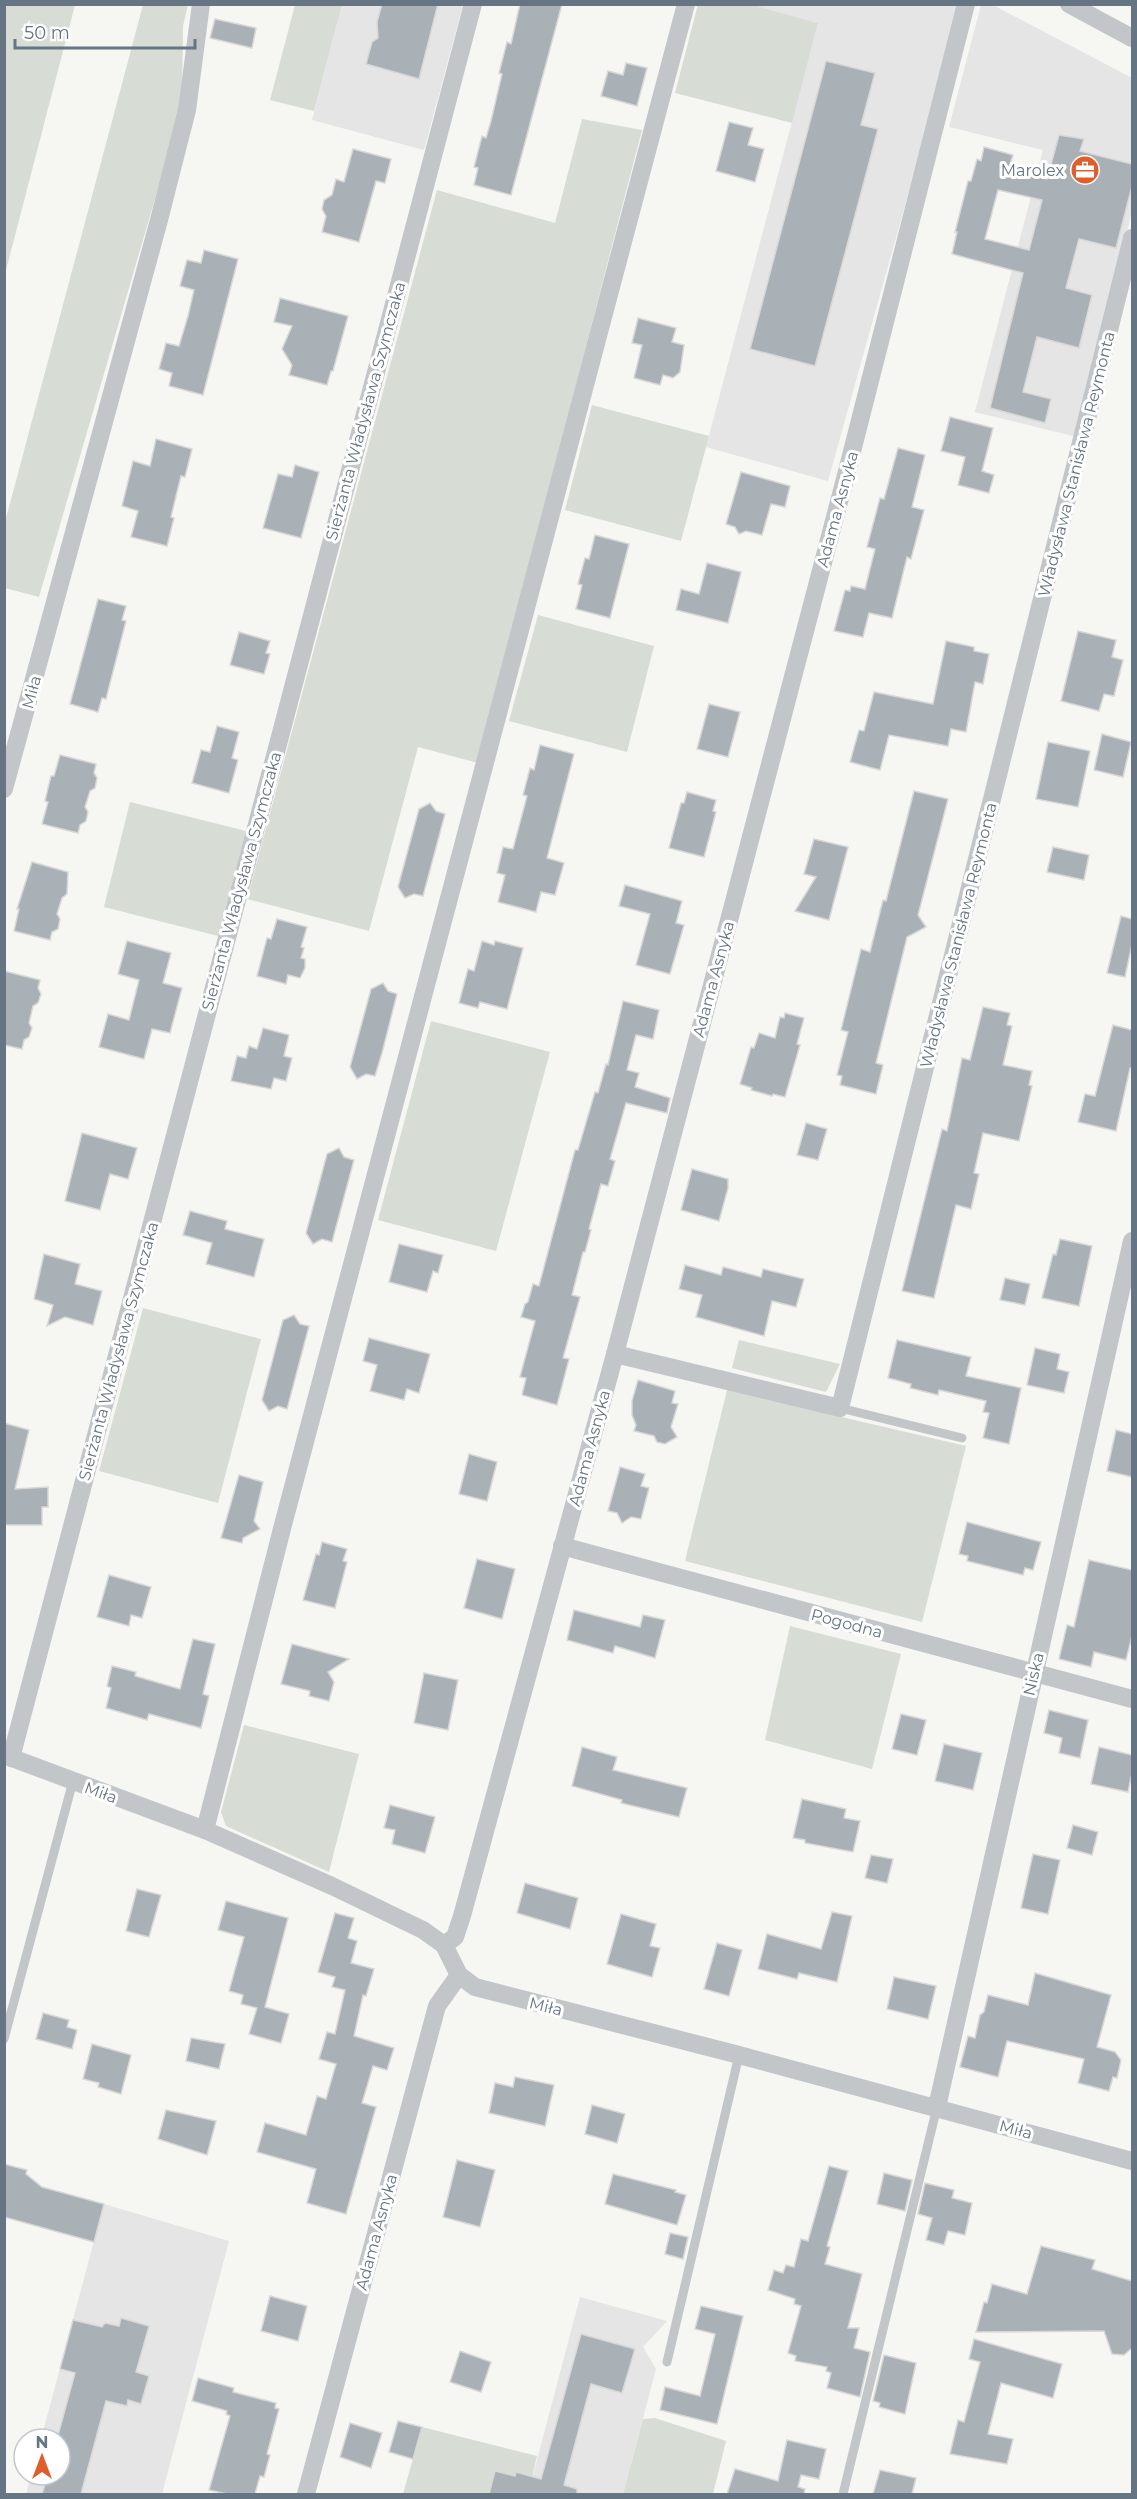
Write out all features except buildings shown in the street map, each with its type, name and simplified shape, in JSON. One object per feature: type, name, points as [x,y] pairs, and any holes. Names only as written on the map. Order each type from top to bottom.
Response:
[{"type":"street","name":"Miła","points":[[4,789],[159,220],[186,110],[201,4]]},
{"type":"street","name":"Sierżanta Władysława Szymczaka","points":[[8,1756],[473,4]]},
{"type":"street","points":[[205,1830],[284,1521],[686,4]]},
{"type":"street","name":"Adama Asnyka","points":[[444,1945],[455,1937],[462,1916],[615,1354],[966,4]]},
{"type":"street","points":[[1069,4],[1132,38]]},
{"type":"street","name":"Władysława Stanisława Reymonta","points":[[840,1408],[1132,238]]},
{"type":"street","name":"Niska","points":[[937,2107],[1132,1241]]},
{"type":"street","points":[[615,1354],[840,1408]]},
{"type":"street","name":"Pogodna","points":[[562,1546],[1132,1699]]},
{"type":"street","name":"Miła","points":[[8,1756],[205,1830],[423,1930],[444,1945],[459,1975],[475,1988],[937,2107],[1132,2161]]},
{"type":"street","name":"Adama Asnyka","points":[[306,2494],[437,2006],[459,1975]]},
{"type":"lane","points":[[840,1408],[962,1438]]},
{"type":"lane","points":[[4,2039],[73,1781]]},
{"type":"lane","points":[[667,2362],[739,2055]]},
{"type":"lane","points":[[843,2494],[937,2107]]},
{"type":"shaded area","points":[[698,4],[753,5],[818,23],[792,123],[675,93]]},
{"type":"shaded area","points":[[4,5],[75,5],[5,274],[4,274]]},
{"type":"shaded area","points":[[143,5],[188,5],[183,26],[182,106],[39,597],[5,588],[5,522]]},
{"type":"shaded area","points":[[295,5],[342,5],[314,111],[270,100]]},
{"type":"shaded area","points":[[342,5],[463,5],[424,150],[312,120]]},
{"type":"shaded area","points":[[753,5],[961,5],[828,481],[706,447],[818,23]]},
{"type":"shaded area","points":[[981,5],[993,5],[1132,78],[1132,211],[1077,437],[975,412],[1043,150],[949,127]]},
{"type":"shaded area","points":[[582,119],[642,130],[478,763],[418,747],[369,931],[247,899],[437,190],[555,223]]},
{"type":"shaded area","points":[[592,405],[709,436],[681,541],[565,510]]},
{"type":"shaded area","points":[[538,615],[654,646],[627,752],[509,721]]},
{"type":"shaded area","points":[[130,802],[246,831],[218,936],[104,907]]},
{"type":"shaded area","points":[[431,1021],[550,1052],[496,1251],[378,1220]]},
{"type":"shaded area","points":[[143,1308],[261,1339],[218,1503],[99,1471]]},
{"type":"shaded area","points":[[739,1340],[840,1364],[826,1392],[732,1368]]},
{"type":"shaded area","points":[[728,1386],[846,1418],[966,1446],[922,1622],[685,1561]]},
{"type":"shaded area","points":[[790,1626],[901,1654],[872,1769],[765,1740]]},
{"type":"shaded area","points":[[244,1725],[359,1754],[329,1872],[226,1826],[221,1812]]},
{"type":"shaded area","points":[[104,2204],[229,2241],[162,2494],[26,2494],[28,2487],[72,2487],[72,2427],[44,2427]]},
{"type":"shaded area","points":[[580,2297],[667,2321],[643,2347],[656,2369],[623,2494],[528,2494]]},
{"type":"shaded area","points":[[655,2418],[726,2441],[713,2494],[623,2494],[643,2419]]},
{"type":"shaded area","points":[[422,2427],[537,2456],[528,2494],[403,2494]]},
{"type":"place","name":"Marolex","points":[[1085,170]]}]
